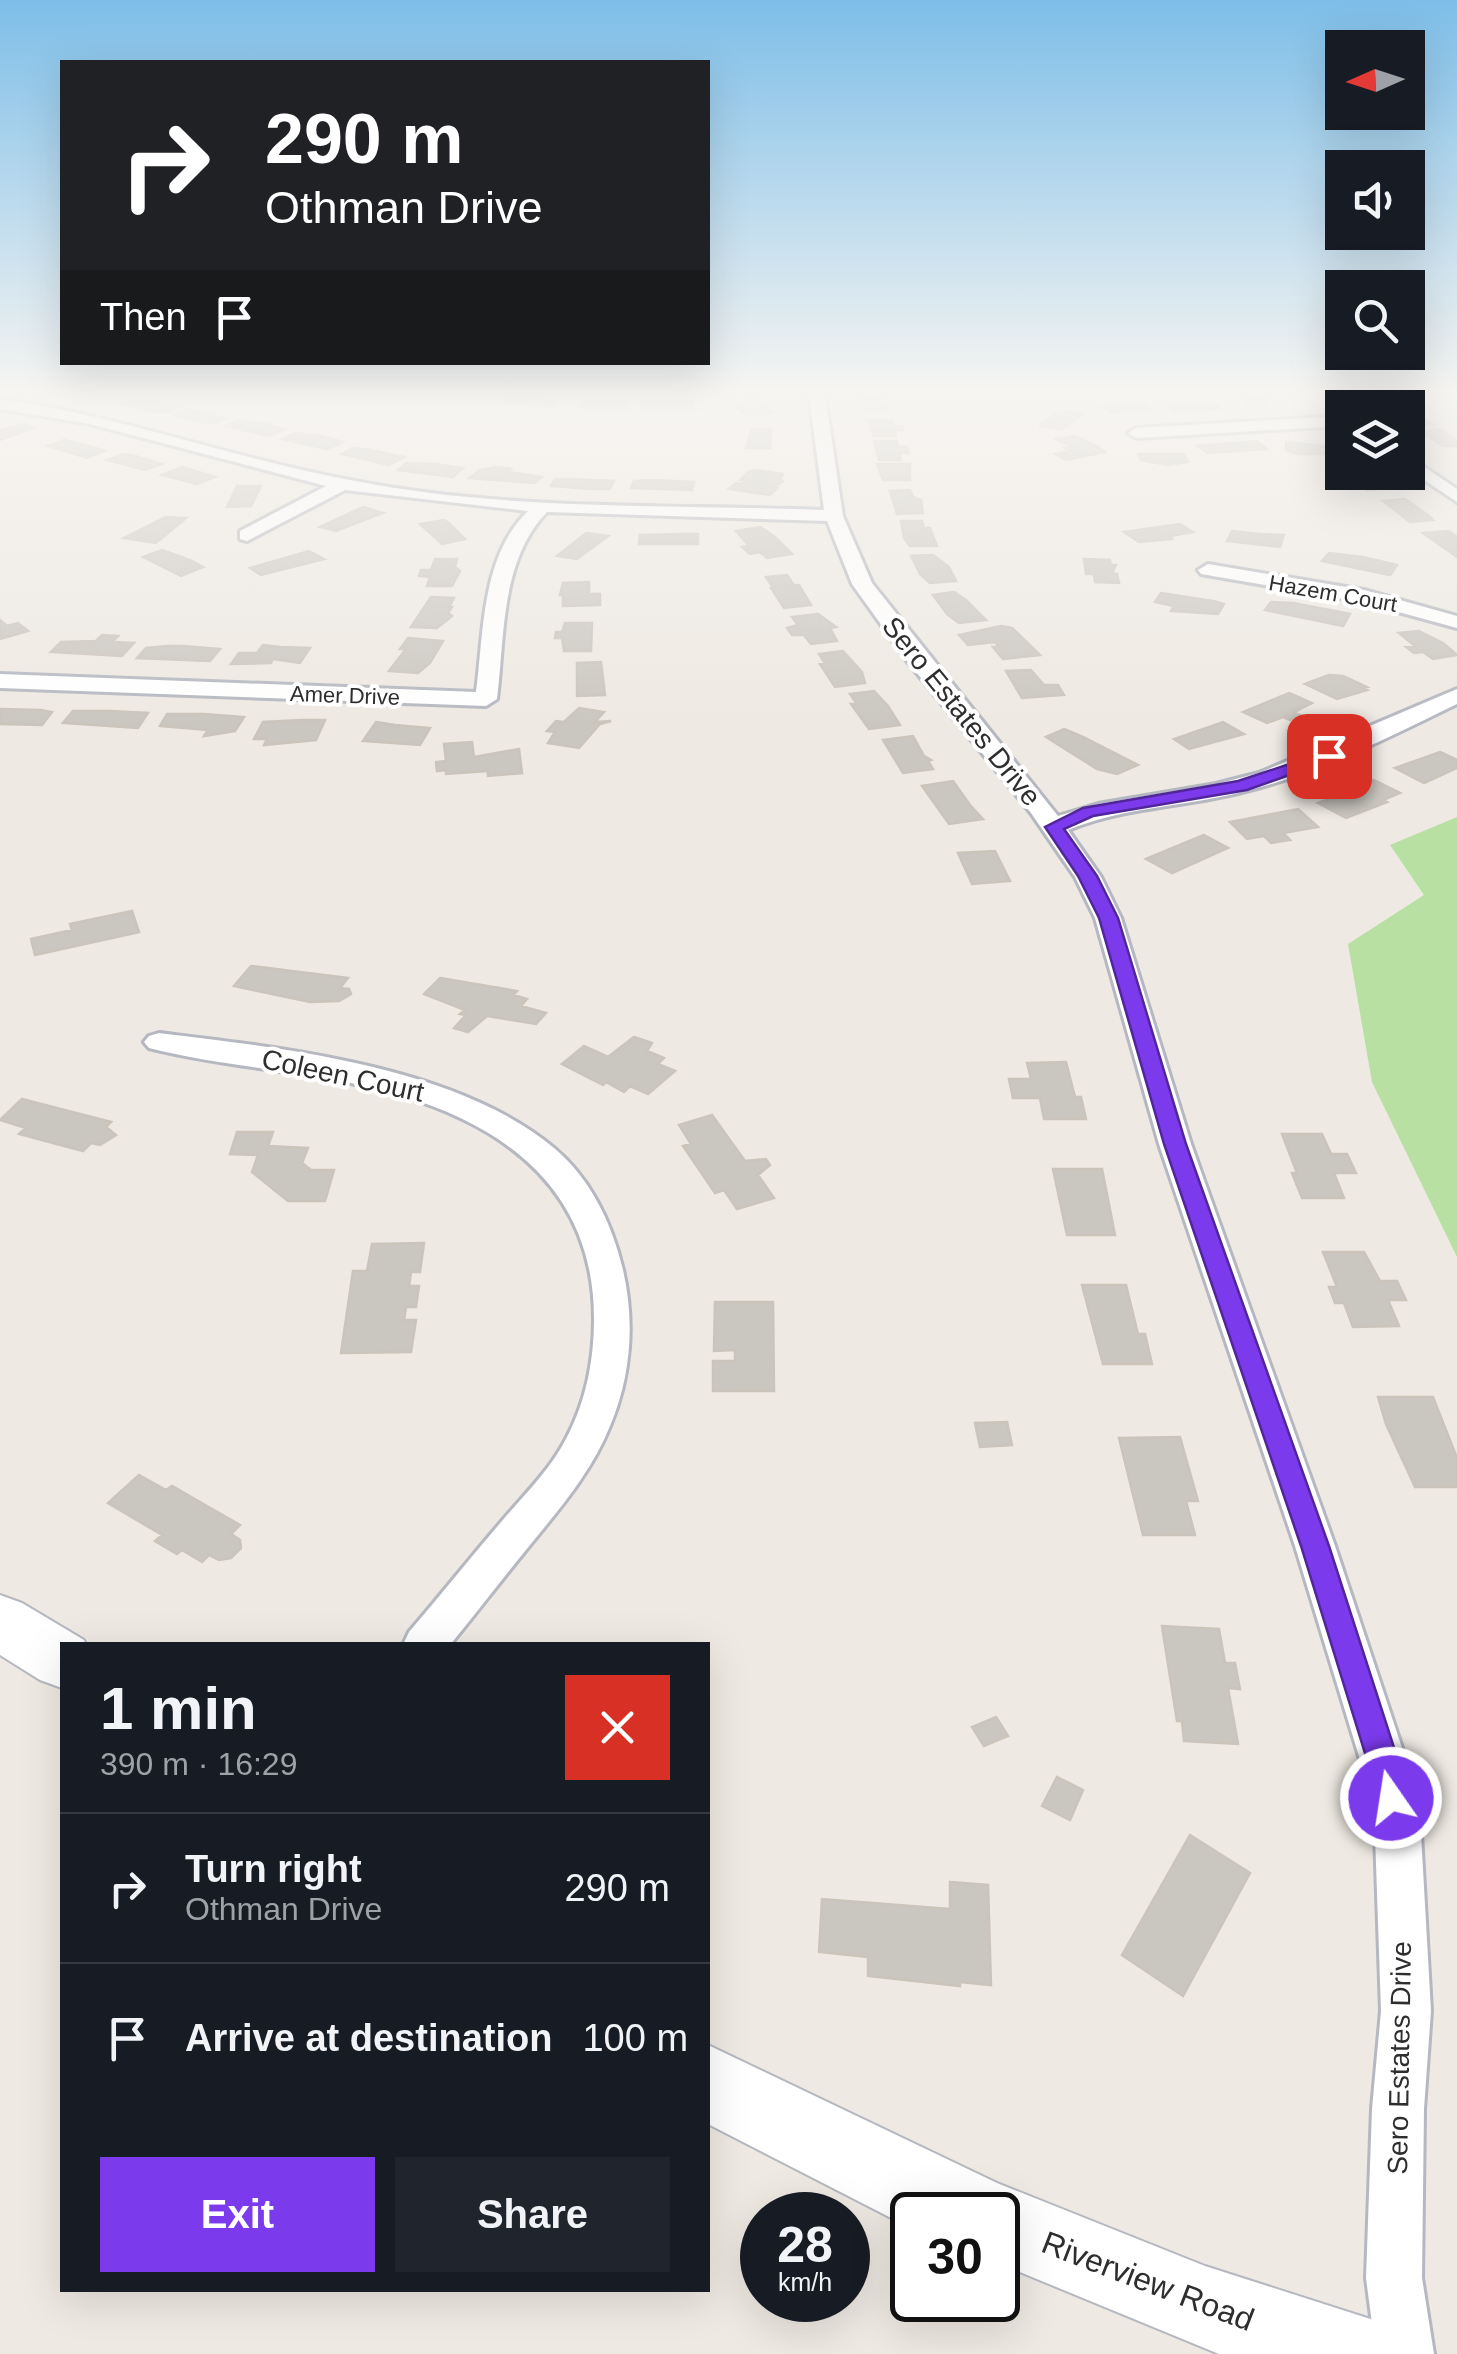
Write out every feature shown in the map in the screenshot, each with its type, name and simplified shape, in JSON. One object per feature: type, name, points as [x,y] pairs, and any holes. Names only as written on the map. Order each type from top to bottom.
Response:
[{"type":"street","points":[[248,536],[304,505]]},
{"type":"street","points":[[507,505],[540,509],[834,516]]},
{"type":"street","name":"Sero Estates Drive","points":[[832,505],[853,567],[887,620],[1054,827],[1088,876],[1108,918],[1175,1144],[1315,1546],[1384,1763],[1398,1834],[1405,1993],[1394,2278],[1405,2354]]},
{"type":"street","name":"Amer Drive","points":[[0,681],[486,699],[502,567],[519,529],[540,509]]},
{"type":"street","name":"Hazem Court","points":[[1208,570],[1376,599],[1457,622]]},
{"type":"street","points":[[1054,827],[1089,812],[1220,792],[1286,774],[1457,696]]},
{"type":"street","name":"Coleen Court","points":[[159,1042],[382,1080],[468,1108],[503,1125],[559,1172],[582,1202],[602,1245],[610,1292],[612,1342],[608,1376],[582,1445],[556,1484],[426,1642]]},
{"type":"street","points":[[0,1622],[60,1659]]},
{"type":"street","points":[[710,2084],[923,2192]]},
{"type":"street","name":"Riverview Road","points":[[1020,2232],[1206,2308],[1356,2354]]},
{"type":"green space","points":[[1457,817],[1457,1257],[1372,1082],[1348,944],[1424,895],[1390,845]]},
{"type":"building","points":[[894,505],[922,505],[923,513],[897,514]]},
{"type":"building","points":[[1388,505],[1413,505],[1433,520],[1410,522]]},
{"type":"building","points":[[363,507],[383,513],[336,531],[320,527]]},
{"type":"building","points":[[166,517],[186,518],[156,543],[124,538]]},
{"type":"building","points":[[444,520],[465,539],[442,544],[420,524]]},
{"type":"building","points":[[901,521],[922,521],[924,528],[930,528],[937,546],[910,546]]},
{"type":"building","points":[[1180,524],[1193,532],[1170,536],[1172,539],[1139,542],[1124,532]]},
{"type":"building","points":[[760,527],[792,554],[767,558],[760,552],[750,554],[742,547],[749,546],[736,531]]},
{"type":"building","points":[[1232,531],[1284,535],[1280,547],[1227,541]]},
{"type":"building","points":[[1449,531],[1457,537],[1457,557],[1423,533]]},
{"type":"building","points":[[586,533],[608,536],[577,559],[557,556]]},
{"type":"building","points":[[698,534],[698,544],[639,544],[640,535]]},
{"type":"building","points":[[162,550],[203,567],[181,576],[143,557]]},
{"type":"building","points":[[309,551],[324,559],[261,575],[250,568]]},
{"type":"building","points":[[1329,553],[1397,565],[1390,575],[1322,561]]},
{"type":"building","points":[[933,555],[949,567],[956,581],[930,583],[920,574],[911,556]]},
{"type":"building","points":[[435,559],[457,559],[455,567],[460,571],[452,586],[427,586],[430,577],[419,576],[421,570],[431,570]]},
{"type":"building","points":[[1084,559],[1110,560],[1111,565],[1116,565],[1112,573],[1117,574],[1119,583],[1095,582],[1094,574],[1086,574]]},
{"type":"building","points":[[787,575],[793,584],[788,585],[799,585],[811,605],[784,608],[771,588],[779,587],[772,586],[766,577]]},
{"type":"building","points":[[589,582],[589,594],[600,594],[600,605],[563,606],[563,583]]},
{"type":"building","points":[[954,592],[986,620],[959,623],[933,595]]},
{"type":"building","points":[[1161,593],[1224,604],[1218,614],[1171,611],[1174,606],[1155,602]]},
{"type":"building","points":[[431,597],[454,598],[448,613],[452,616],[437,628],[411,627]]},
{"type":"building","points":[[1271,602],[1350,614],[1343,626],[1265,610]]},
{"type":"building","points":[[818,614],[836,627],[830,628],[837,641],[811,644],[804,635],[792,635],[787,628],[798,625],[792,617]]},
{"type":"building","points":[[0,620],[7,626],[18,623],[28,631],[0,639]]},
{"type":"building","points":[[565,623],[592,623],[591,651],[564,651],[562,638],[555,638]]},
{"type":"building","points":[[1001,626],[1012,628],[1040,655],[1003,659],[993,647],[999,647],[995,642],[968,645],[959,635]]},
{"type":"building","points":[[1419,631],[1457,655],[1433,659],[1423,652],[1414,653],[1406,647],[1415,646],[1399,633]]},
{"type":"building","points":[[102,635],[118,636],[112,642],[134,643],[122,656],[51,652],[61,642],[96,641]]},
{"type":"building","points":[[408,638],[443,641],[430,663],[418,673],[389,671],[406,649],[400,649]]},
{"type":"building","points":[[263,645],[310,648],[300,663],[273,659],[271,663],[231,664],[239,653],[257,653]]},
{"type":"building","points":[[146,648],[220,649],[210,661],[137,658]]},
{"type":"building","points":[[843,651],[862,672],[865,683],[835,687],[820,664],[825,663],[819,654]]},
{"type":"building","points":[[601,662],[605,695],[577,696],[577,663]]},
{"type":"building","points":[[1031,670],[1044,685],[1058,685],[1064,695],[1022,698],[1006,671]]},
{"type":"building","points":[[1329,675],[1343,676],[1367,690],[1337,699],[1305,684]]},
{"type":"building","points":[[874,691],[900,725],[869,729],[851,704],[857,704],[850,694]]},
{"type":"building","points":[[1289,693],[1312,703],[1294,713],[1300,715],[1290,720],[1283,717],[1267,723],[1243,712]]},
{"type":"building","points":[[579,708],[604,712],[595,722],[611,721],[600,724],[579,748],[548,743],[555,732],[547,731]]},
{"type":"building","points":[[0,709],[52,712],[42,725],[0,724]]},
{"type":"building","points":[[73,711],[148,713],[138,728],[63,723]]},
{"type":"building","points":[[167,714],[244,717],[235,731],[204,736],[208,730],[160,726]]},
{"type":"building","points":[[325,720],[316,740],[264,745],[267,739],[254,739],[263,722]]},
{"type":"building","points":[[376,722],[430,728],[420,745],[363,741]]},
{"type":"building","points":[[1223,722],[1244,734],[1189,749],[1174,739]]},
{"type":"building","points":[[1064,729],[1138,765],[1117,774],[1097,769],[1046,737]]},
{"type":"building","points":[[913,736],[933,769],[903,773],[883,740]]},
{"type":"building","points":[[472,742],[474,757],[519,749],[522,773],[488,776],[488,771],[437,771],[436,762],[446,761],[444,744]]},
{"type":"building","points":[[1440,752],[1457,760],[1457,768],[1424,783],[1395,768]]},
{"type":"building","points":[[1374,780],[1400,793],[1346,818],[1318,803],[1337,796],[1332,793]]},
{"type":"building","points":[[953,781],[983,819],[949,824],[922,786]]},
{"type":"building","points":[[1298,809],[1318,827],[1283,833],[1290,840],[1271,843],[1264,836],[1247,839],[1230,822]]},
{"type":"building","points":[[1204,835],[1228,848],[1172,873],[1146,859]]},
{"type":"building","points":[[995,851],[1010,881],[972,884],[958,853]]},
{"type":"building","points":[[132,911],[139,932],[35,955],[31,939],[72,930],[70,924]]},
{"type":"building","points":[[251,966],[348,978],[340,988],[349,989],[351,994],[339,1001],[310,1002],[234,986]]},
{"type":"building","points":[[440,978],[517,991],[513,995],[527,999],[521,1006],[546,1013],[536,1024],[487,1016],[468,1032],[454,1028],[466,1015],[460,1014],[465,1010],[424,994]]},
{"type":"building","points":[[634,1037],[652,1043],[647,1051],[664,1058],[658,1064],[675,1071],[648,1094],[630,1086],[624,1092],[606,1082],[603,1085],[562,1064],[584,1046],[608,1057]]},
{"type":"building","points":[[1066,1062],[1075,1097],[1081,1097],[1086,1119],[1044,1119],[1040,1098],[1013,1098],[1009,1079],[1031,1079],[1027,1063]]},
{"type":"building","points":[[22,1099],[111,1122],[106,1127],[116,1135],[100,1145],[91,1143],[83,1151],[19,1134],[26,1128],[0,1120]]},
{"type":"building","points":[[712,1115],[745,1161],[766,1159],[770,1165],[758,1175],[774,1198],[737,1209],[724,1190],[715,1193],[683,1146],[691,1144],[679,1125]]},
{"type":"building","points":[[237,1132],[273,1132],[268,1146],[308,1148],[302,1163],[311,1170],[334,1170],[325,1201],[288,1201],[252,1172],[258,1155],[230,1154]]},
{"type":"building","points":[[1282,1134],[1322,1134],[1331,1154],[1347,1154],[1356,1173],[1334,1173],[1344,1198],[1302,1198]]},
{"type":"building","points":[[1053,1169],[1102,1169],[1115,1235],[1067,1235]]},
{"type":"building","points":[[424,1243],[420,1272],[411,1272],[409,1286],[419,1286],[416,1307],[406,1307],[404,1320],[416,1320],[411,1352],[341,1353],[353,1271],[367,1271],[372,1244]]},
{"type":"building","points":[[1323,1252],[1364,1252],[1380,1281],[1397,1281],[1406,1300],[1388,1300],[1399,1326],[1353,1327],[1344,1303],[1335,1303],[1329,1287],[1337,1287]]},
{"type":"building","points":[[1082,1285],[1126,1285],[1138,1334],[1145,1334],[1152,1364],[1103,1364]]},
{"type":"building","points":[[715,1302],[773,1302],[774,1391],[713,1391],[713,1361],[735,1361],[735,1350],[714,1351]]},
{"type":"building","points":[[1378,1397],[1433,1397],[1457,1458],[1457,1487],[1415,1487]]},
{"type":"building","points":[[1007,1422],[1012,1445],[980,1447],[975,1423]]},
{"type":"building","points":[[1180,1437],[1198,1501],[1186,1501],[1195,1535],[1143,1535],[1119,1438]]},
{"type":"building","points":[[139,1475],[166,1490],[172,1486],[240,1525],[231,1534],[240,1540],[241,1548],[231,1558],[219,1560],[209,1555],[202,1562],[155,1541],[162,1535],[108,1503]]},
{"type":"building","points":[[1162,1626],[1219,1629],[1225,1663],[1235,1663],[1240,1689],[1228,1688],[1238,1744],[1184,1741],[1182,1721],[1177,1721]]},
{"type":"building","points":[[996,1717],[1008,1736],[984,1746],[972,1727]]},
{"type":"building","points":[[1057,1777],[1083,1790],[1070,1820],[1042,1806]]},
{"type":"building","points":[[1190,1835],[1250,1873],[1183,1996],[1122,1955]]},
{"type":"building","points":[[950,1882],[988,1885],[991,1985],[960,1982],[960,1986],[868,1976],[868,1957],[819,1952],[822,1899],[950,1909]]},
{"type":"route","points":[[1329,756],[1286,774],[1220,792],[1089,812],[1054,827],[1088,876],[1108,918],[1175,1144],[1315,1546],[1384,1763],[1391,1798]]}]
